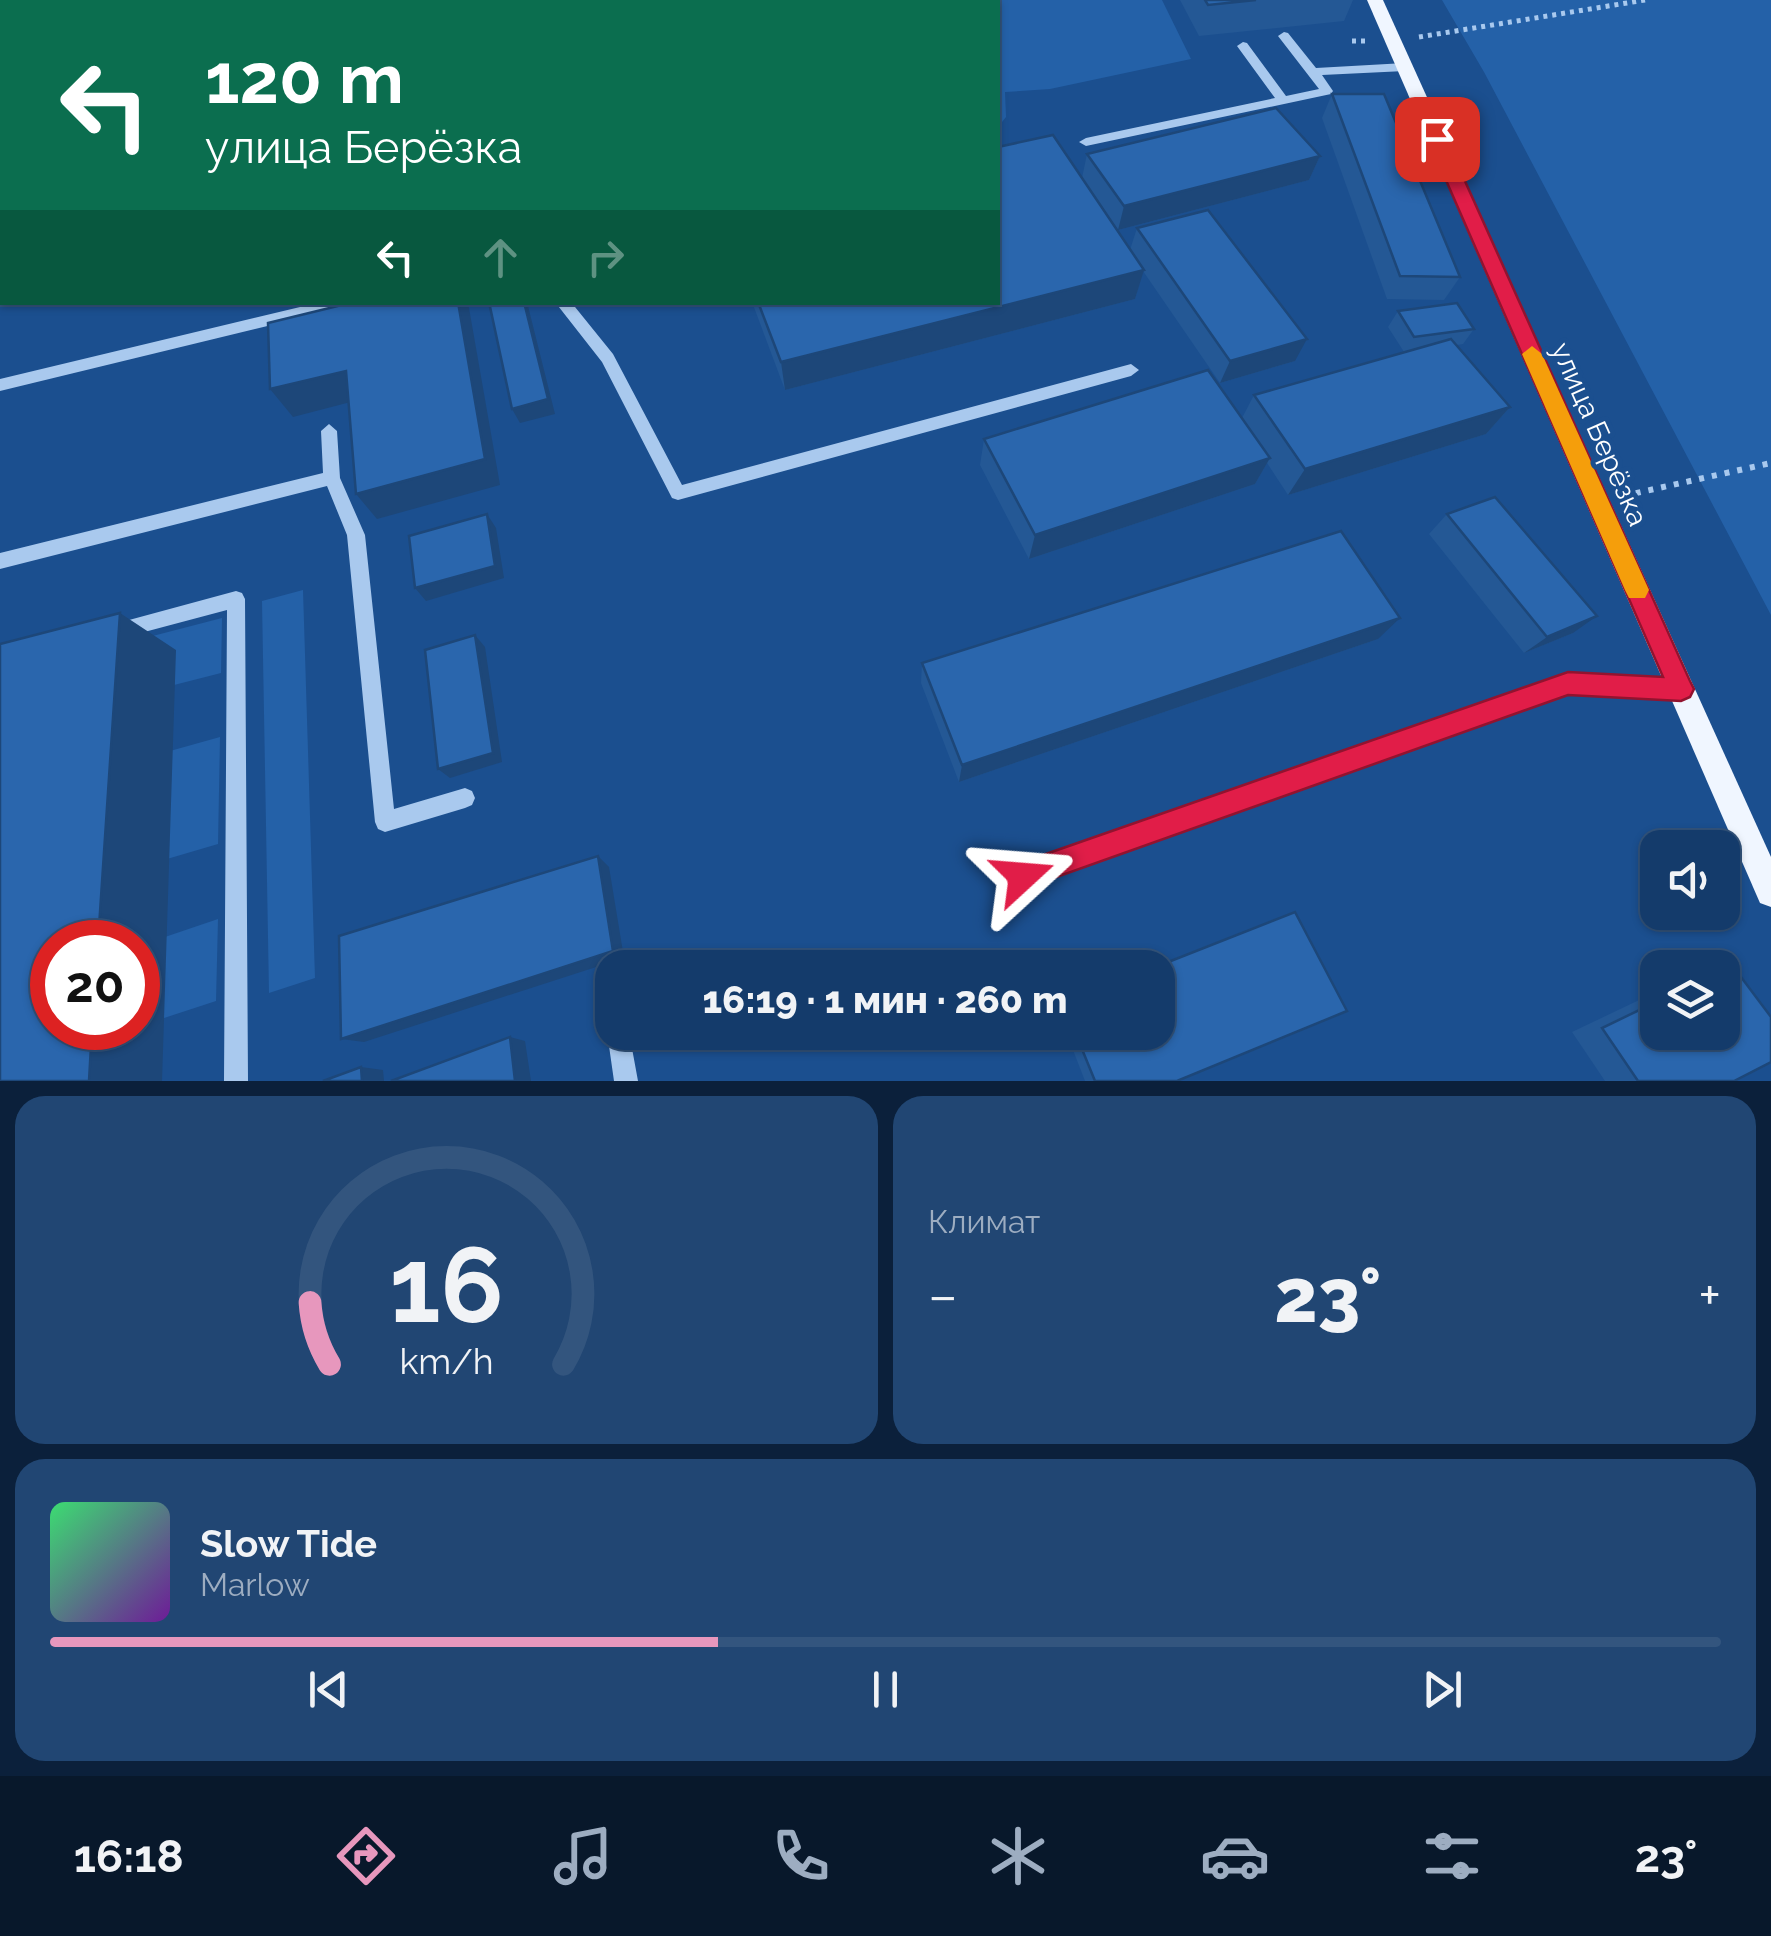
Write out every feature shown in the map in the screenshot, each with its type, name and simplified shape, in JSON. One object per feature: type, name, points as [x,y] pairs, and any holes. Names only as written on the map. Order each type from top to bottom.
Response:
[{"type":"main road","name":"улица Берёзка","points":[[1375,0],[1771,892]]},
{"type":"lane","points":[[1086,142],[1327,90],[1284,36]]},
{"type":"lane","points":[[1243,46],[1283,100]]},
{"type":"lane","points":[[1313,72],[1405,67]]},
{"type":"lane","points":[[0,385],[333,305]]},
{"type":"lane","points":[[564,305],[608,358],[678,493],[1131,370]]},
{"type":"lane","points":[[329,431],[332,478],[356,535],[385,822],[465,798]]},
{"type":"lane","points":[[0,561],[332,478]]},
{"type":"lane","points":[[92,637],[236,599],[236,1081]]},
{"type":"lane","points":[[1023,876],[1568,684],[1681,689]]},
{"type":"lane","points":[[621,1050],[626,1081]]},
{"type":"path","points":[[1352,41],[1392,40],[1644,0]]},
{"type":"path","points":[[1598,501],[1771,464]]},
{"type":"shaded area","points":[[1000,0],[1162,0],[1191,59],[1050,89],[1005,92],[1006,117],[1000,124]]},
{"type":"shaded area","points":[[1442,0],[1771,0],[1771,615],[1484,72]]},
{"type":"shaded area","points":[[303,590],[315,978],[269,993],[262,601]]},
{"type":"shaded area","points":[[222,618],[221,673],[174,685],[18,671]]},
{"type":"shaded area","points":[[220,737],[218,844],[167,859],[170,751]]},
{"type":"shaded area","points":[[218,919],[216,1001],[161,1019],[165,937]]},
{"type":"building","points":[[1205,0],[1256,0],[1208,5]]},
{"type":"building","points":[[1332,94],[1384,94],[1460,277],[1400,276]]},
{"type":"building","points":[[1276,108],[1320,156],[1124,206],[1087,154]]},
{"type":"building","points":[[1053,135],[1144,270],[781,362],[759,305],[1000,305],[1000,147]]},
{"type":"building","points":[[1208,210],[1307,339],[1230,361],[1137,228]]},
{"type":"building","points":[[1457,303],[1474,329],[1414,337],[1398,311]]},
{"type":"building","points":[[342,305],[459,305],[485,459],[356,494],[346,371],[270,389],[268,323]]},
{"type":"building","points":[[490,305],[525,305],[548,399],[512,409]]},
{"type":"building","points":[[1451,339],[1510,407],[1305,469],[1254,395]]},
{"type":"building","points":[[1208,370],[1270,458],[1035,535],[984,439]]},
{"type":"building","points":[[1495,497],[1597,616],[1547,637],[1447,514]]},
{"type":"building","points":[[487,514],[495,566],[415,588],[409,536]]},
{"type":"building","points":[[1341,531],[1400,618],[962,765],[922,663]]},
{"type":"building","points":[[120,613],[99,920],[30,920],[30,1050],[91,1050],[89,1081],[0,1081],[0,644]]},
{"type":"building","points":[[475,635],[493,753],[438,769],[425,650]]},
{"type":"building","points":[[598,856],[613,950],[595,950],[595,957],[341,1039],[339,936]]},
{"type":"building","points":[[1295,912],[1347,1011],[1177,1081],[1095,1081],[1082,1050],[1175,1050],[1175,959]]},
{"type":"building","points":[[1740,976],[1771,1017],[1771,1062],[1734,1081],[1638,1081],[1602,1028],[1640,1010],[1640,1050],[1740,1050]]},
{"type":"building","points":[[510,1037],[515,1081],[391,1081]]},
{"type":"building","points":[[361,1067],[362,1081],[323,1081]]},
{"type":"slow traffic","points":[[1532,354],[1637,590]]},
{"type":"route","points":[[1023,876],[1568,684],[1681,689],[1437,139]]}]
